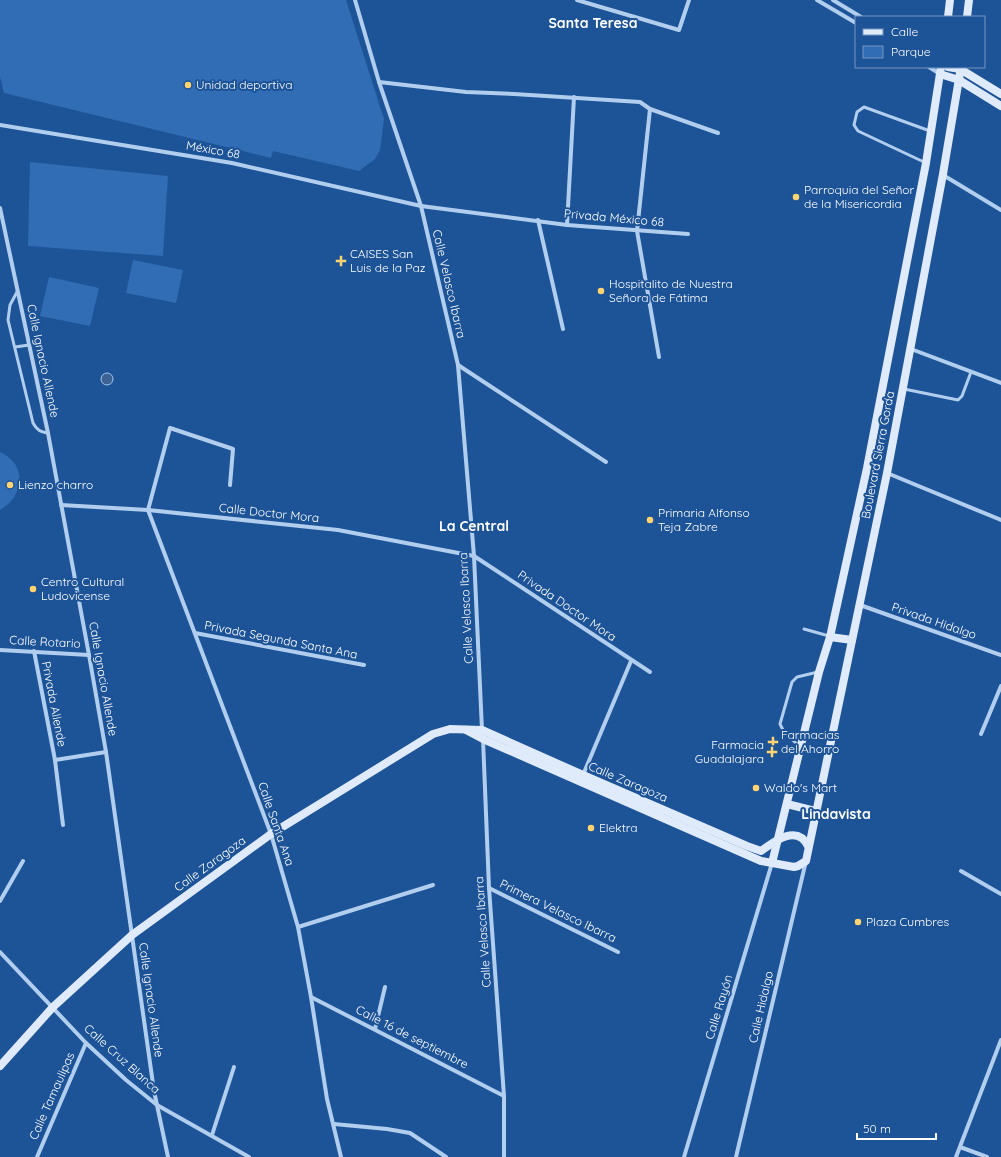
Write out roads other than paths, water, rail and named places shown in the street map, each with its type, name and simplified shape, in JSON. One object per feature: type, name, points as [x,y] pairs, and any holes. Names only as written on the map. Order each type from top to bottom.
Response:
[{"type":"main road","points":[[948,16],[950,0]]},
{"type":"main road","points":[[967,16],[969,0]]},
{"type":"main road","points":[[960,68],[1001,94]]},
{"type":"main road","name":"Boulevard Sierra Gorda","points":[[806,861],[815,811],[887,473],[943,174],[960,68]]},
{"type":"main road","points":[[941,70],[1001,106]]},
{"type":"main road","name":"Boulevard Sierra Gorda","points":[[772,863],[788,804],[819,672],[830,636],[868,468],[926,163],[941,70]]},
{"type":"main road","points":[[830,636],[852,640]]},
{"type":"main road","name":"Calle Zaragoza","points":[[0,1066],[52,1008],[132,934],[272,834],[434,734],[450,729],[482,730],[582,775],[761,851],[778,839]]},
{"type":"main road","name":"Calle Zaragoza","points":[[466,730],[483,739],[761,861],[772,863]]},
{"type":"main road","points":[[788,804],[815,811]]},
{"type":"main road","points":[[778,839],[796,835],[801,837],[808,846]]},
{"type":"main road","points":[[772,863],[794,867],[806,861]]},
{"type":"street","name":"Calle Velasco Ibarra","points":[[355,0],[379,82],[421,206],[458,365],[474,556],[489,888],[504,1096],[504,1157]]},
{"type":"street","points":[[577,0],[679,30],[689,0]]},
{"type":"street","points":[[817,0],[855,22]]},
{"type":"street","points":[[833,0],[859,16]]},
{"type":"street","points":[[379,82],[466,92],[574,97],[640,102],[650,109],[718,133]]},
{"type":"street","points":[[566,225],[574,97]]},
{"type":"street","points":[[650,109],[637,231],[659,357]]},
{"type":"street","name":"México 68","points":[[0,125],[232,163],[421,206]]},
{"type":"street","points":[[943,174],[1001,210]]},
{"type":"street","name":"Privada México 68","points":[[421,206],[538,220],[566,225],[688,234]]},
{"type":"street","name":"Calle Ignacio Allende","points":[[0,208],[48,433],[89,655],[106,752],[154,1091],[168,1157]]},
{"type":"street","points":[[538,220],[563,329]]},
{"type":"street","points":[[911,349],[1001,383]]},
{"type":"street","points":[[458,365],[606,462]]},
{"type":"street","points":[[148,510],[170,428],[233,449],[230,485]]},
{"type":"street","points":[[887,473],[1001,520]]},
{"type":"street","name":"Calle Doctor Mora","points":[[61,505],[148,510],[338,530],[474,556]]},
{"type":"street","name":"Calle Santa Ana","points":[[148,510],[272,834],[298,926],[327,1099],[341,1157]]},
{"type":"street","name":"Privada Doctor Mora","points":[[474,556],[650,672]]},
{"type":"street","name":"Privada Hidalgo","points":[[860,605],[1001,655]]},
{"type":"street","name":"Privada Segunda Santa Ana","points":[[195,633],[364,665]]},
{"type":"street","name":"Calle Rotario","points":[[0,650],[89,655]]},
{"type":"street","name":"Privada Allende","points":[[34,651],[55,760],[63,825]]},
{"type":"street","points":[[582,775],[631,660]]},
{"type":"street","points":[[981,734],[1001,686]]},
{"type":"street","name":"Privada Allende","points":[[55,760],[106,752]]},
{"type":"street","points":[[0,900],[23,861]]},
{"type":"street","name":"Calle Hidalgo","points":[[736,1157],[806,861]]},
{"type":"street","name":"Calle Rayón","points":[[684,1157],[772,863]]},
{"type":"street","points":[[961,871],[1001,894]]},
{"type":"street","points":[[298,926],[434,886]]},
{"type":"street","name":"Primera Velasco Ibarra","points":[[489,888],[618,952]]},
{"type":"street","name":"Calle Cruz Blanca","points":[[0,952],[86,1043],[126,1080],[157,1105],[249,1157]]},
{"type":"street","points":[[375,1029],[385,986]]},
{"type":"street","name":"Calle 16 de septiembre","points":[[311,997],[504,1096]]},
{"type":"street","points":[[956,1157],[1001,1040]]},
{"type":"street","name":"Calle Tamaulipas","points":[[37,1157],[86,1043]]},
{"type":"street","points":[[212,1135],[234,1067]]},
{"type":"street","points":[[334,1124],[387,1129],[410,1133],[446,1157]]},
{"type":"street","points":[[960,1146],[987,1157]]},
{"type":"lane","points":[[926,163],[858,131],[854,125],[857,112],[864,106],[931,131]]},
{"type":"lane","points":[[17,292],[10,305],[8,320],[32,423],[37,429],[48,433]]},
{"type":"lane","points":[[15,347],[29,344]]},
{"type":"lane","points":[[903,389],[958,400],[962,396],[971,372]]},
{"type":"lane","points":[[804,629],[830,636]]},
{"type":"lane","points":[[801,749],[784,732],[780,724],[792,682],[797,677],[819,672]]},
{"type":"place","name":"Unidad deportiva","points":[[188,85]]},
{"type":"place","name":"Parroquia del Señor de la Misericordia","points":[[796,197]]},
{"type":"place","name":"CAISES San Luis de la Paz","points":[[341,261]]},
{"type":"place","name":"Hospitalito de Nuestra Señora de Fátima","points":[[601,291]]},
{"type":"place","name":"Lienzo charro","points":[[10,485]]},
{"type":"place","name":"Primaria Alfonso Teja Zabre","points":[[650,520]]},
{"type":"place","name":"Centro Cultural Ludovicense","points":[[33,589]]},
{"type":"place","name":"Farmacias del Ahorro","points":[[773,742]]},
{"type":"place","name":"Farmacia Guadalajara","points":[[772,752]]},
{"type":"place","name":"Waldo's Mart","points":[[756,788]]},
{"type":"place","name":"Elektra","points":[[591,828]]},
{"type":"place","name":"Plaza Cumbres","points":[[858,922]]},
{"type":"district","name":"Santa Teresa","points":[[593,23]]},
{"type":"district","name":"La Central","points":[[474,526]]},
{"type":"district","name":"Lindavista","points":[[836,814]]}]
